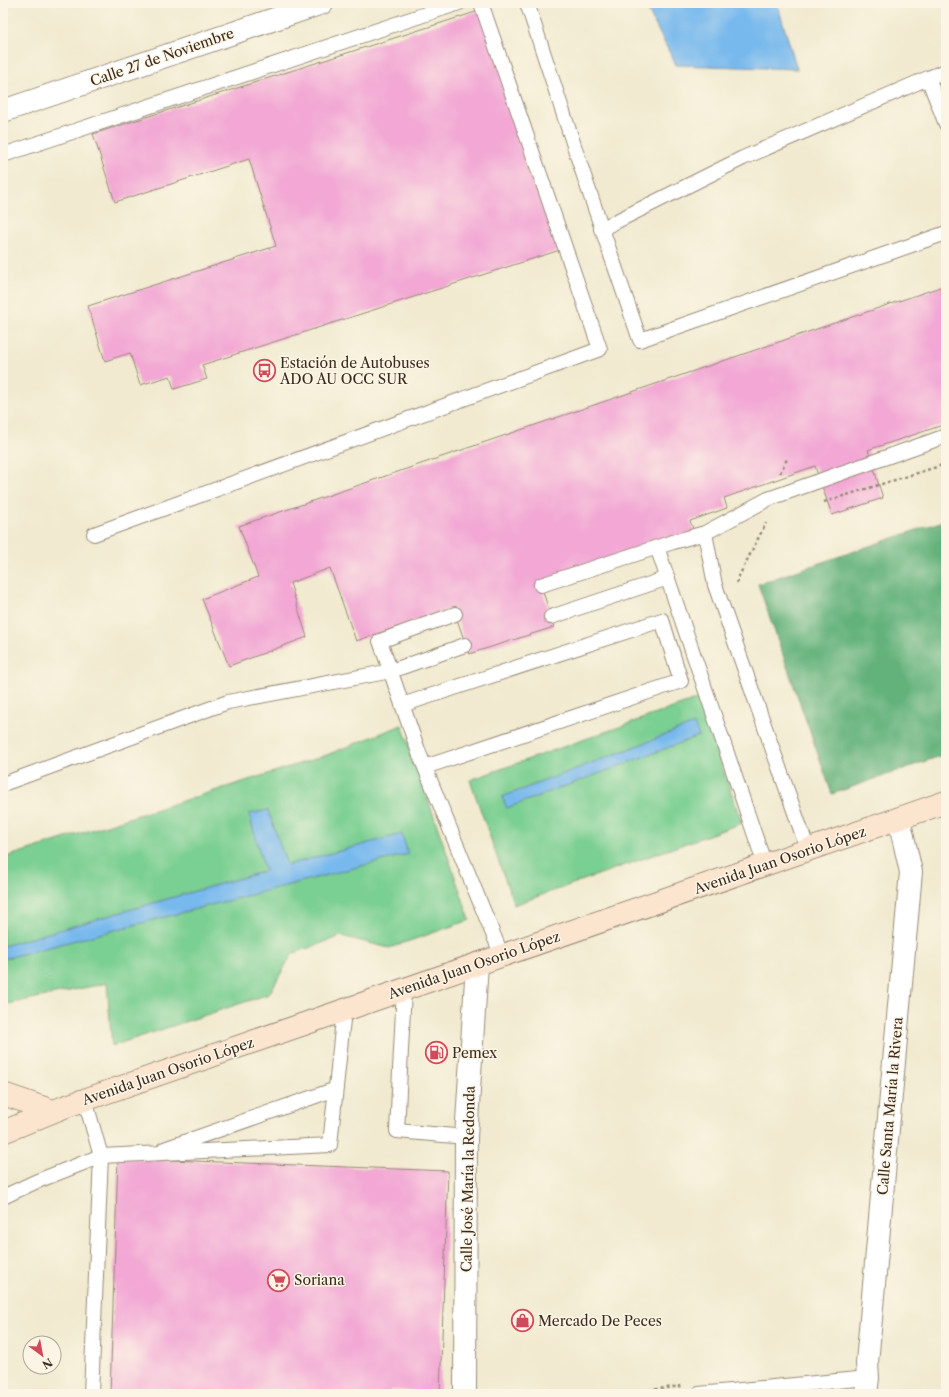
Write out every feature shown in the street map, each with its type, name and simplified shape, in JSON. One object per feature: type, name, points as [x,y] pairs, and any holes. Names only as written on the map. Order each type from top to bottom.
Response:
[{"type":"main road","name":"Avenida Juan Osorio López","points":[[3,1132],[53,1111],[946,802]]},
{"type":"main road","points":[[3,1094],[53,1111]]},
{"type":"street","name":"Calle 27 de Noviembre","points":[[3,111],[322,3]]},
{"type":"street","name":"Calle Santa María la Rivera","points":[[867,1386],[867,1363],[911,872],[898,819]]},
{"type":"street","name":"Calle José María la Redonda","points":[[465,1394],[466,1137],[478,964]]},
{"type":"lane","points":[[3,155],[459,3]]},
{"type":"lane","points":[[94,534],[600,349],[481,3]]},
{"type":"lane","points":[[527,3],[601,228],[640,340],[946,233]]},
{"type":"lane","points":[[601,228],[743,158],[946,71]]},
{"type":"lane","points":[[928,78],[946,124]]},
{"type":"lane","points":[[541,584],[705,533],[768,498],[946,436]]},
{"type":"lane","points":[[705,533],[715,585],[808,850]]},
{"type":"lane","points":[[657,547],[765,865]]},
{"type":"lane","points":[[551,617],[668,578]]},
{"type":"lane","points":[[455,614],[380,641],[425,767],[502,956]]},
{"type":"lane","points":[[402,705],[680,614]]},
{"type":"lane","points":[[425,767],[681,681],[662,620]]},
{"type":"lane","points":[[3,784],[228,702],[390,671],[466,645]]},
{"type":"lane","points":[[404,989],[397,1131],[466,1137]]},
{"type":"lane","points":[[3,1197],[35,1182],[101,1156],[330,1145],[344,1010]]},
{"type":"lane","points":[[149,1154],[336,1089]]},
{"type":"lane","points":[[85,1100],[101,1156],[91,1394]]},
{"type":"lane","points":[[700,1394],[867,1386]]},
{"type":"path","points":[[739,587],[737,580],[767,520],[768,498],[787,459]]},
{"type":"green space","points":[[946,520],[946,754],[832,794],[758,584]]},
{"type":"green space","points":[[698,699],[742,823],[514,905],[470,780]]},
{"type":"green space","points":[[402,725],[470,920],[389,948],[341,936],[292,954],[269,994],[112,1046],[107,983],[3,1005],[3,858],[324,756]]},
{"type":"water","points":[[644,3],[777,3],[797,69],[676,65]]},
{"type":"water","points":[[694,724],[699,736],[507,808],[502,797]]},
{"type":"water","points":[[268,810],[287,865],[402,834],[408,854],[3,959],[3,946],[265,871],[249,814]]},
{"type":"building","points":[[482,10],[560,250],[202,365],[207,379],[174,389],[170,376],[140,385],[130,353],[105,361],[88,306],[276,246],[249,159],[115,202],[93,134]]},
{"type":"building","points":[[946,285],[946,424],[868,450],[883,498],[832,515],[815,466],[724,498],[727,508],[690,521],[694,531],[541,585],[554,627],[469,654],[453,608],[356,641],[330,568],[290,583],[307,637],[229,666],[202,599],[258,577],[239,526]]},
{"type":"building","name":"Soriana","points":[[118,1158],[448,1171],[440,1393],[390,1390],[390,1394],[110,1394]]},
{"type":"place","name":"Estación de Autobuses ADO AU OCC SUR","points":[[265,371]]},
{"type":"place","name":"Pemex","points":[[437,1053]]},
{"type":"place","name":"Soriana","points":[[279,1280]]},
{"type":"place","name":"Mercado De Peces","points":[[523,1321]]}]
